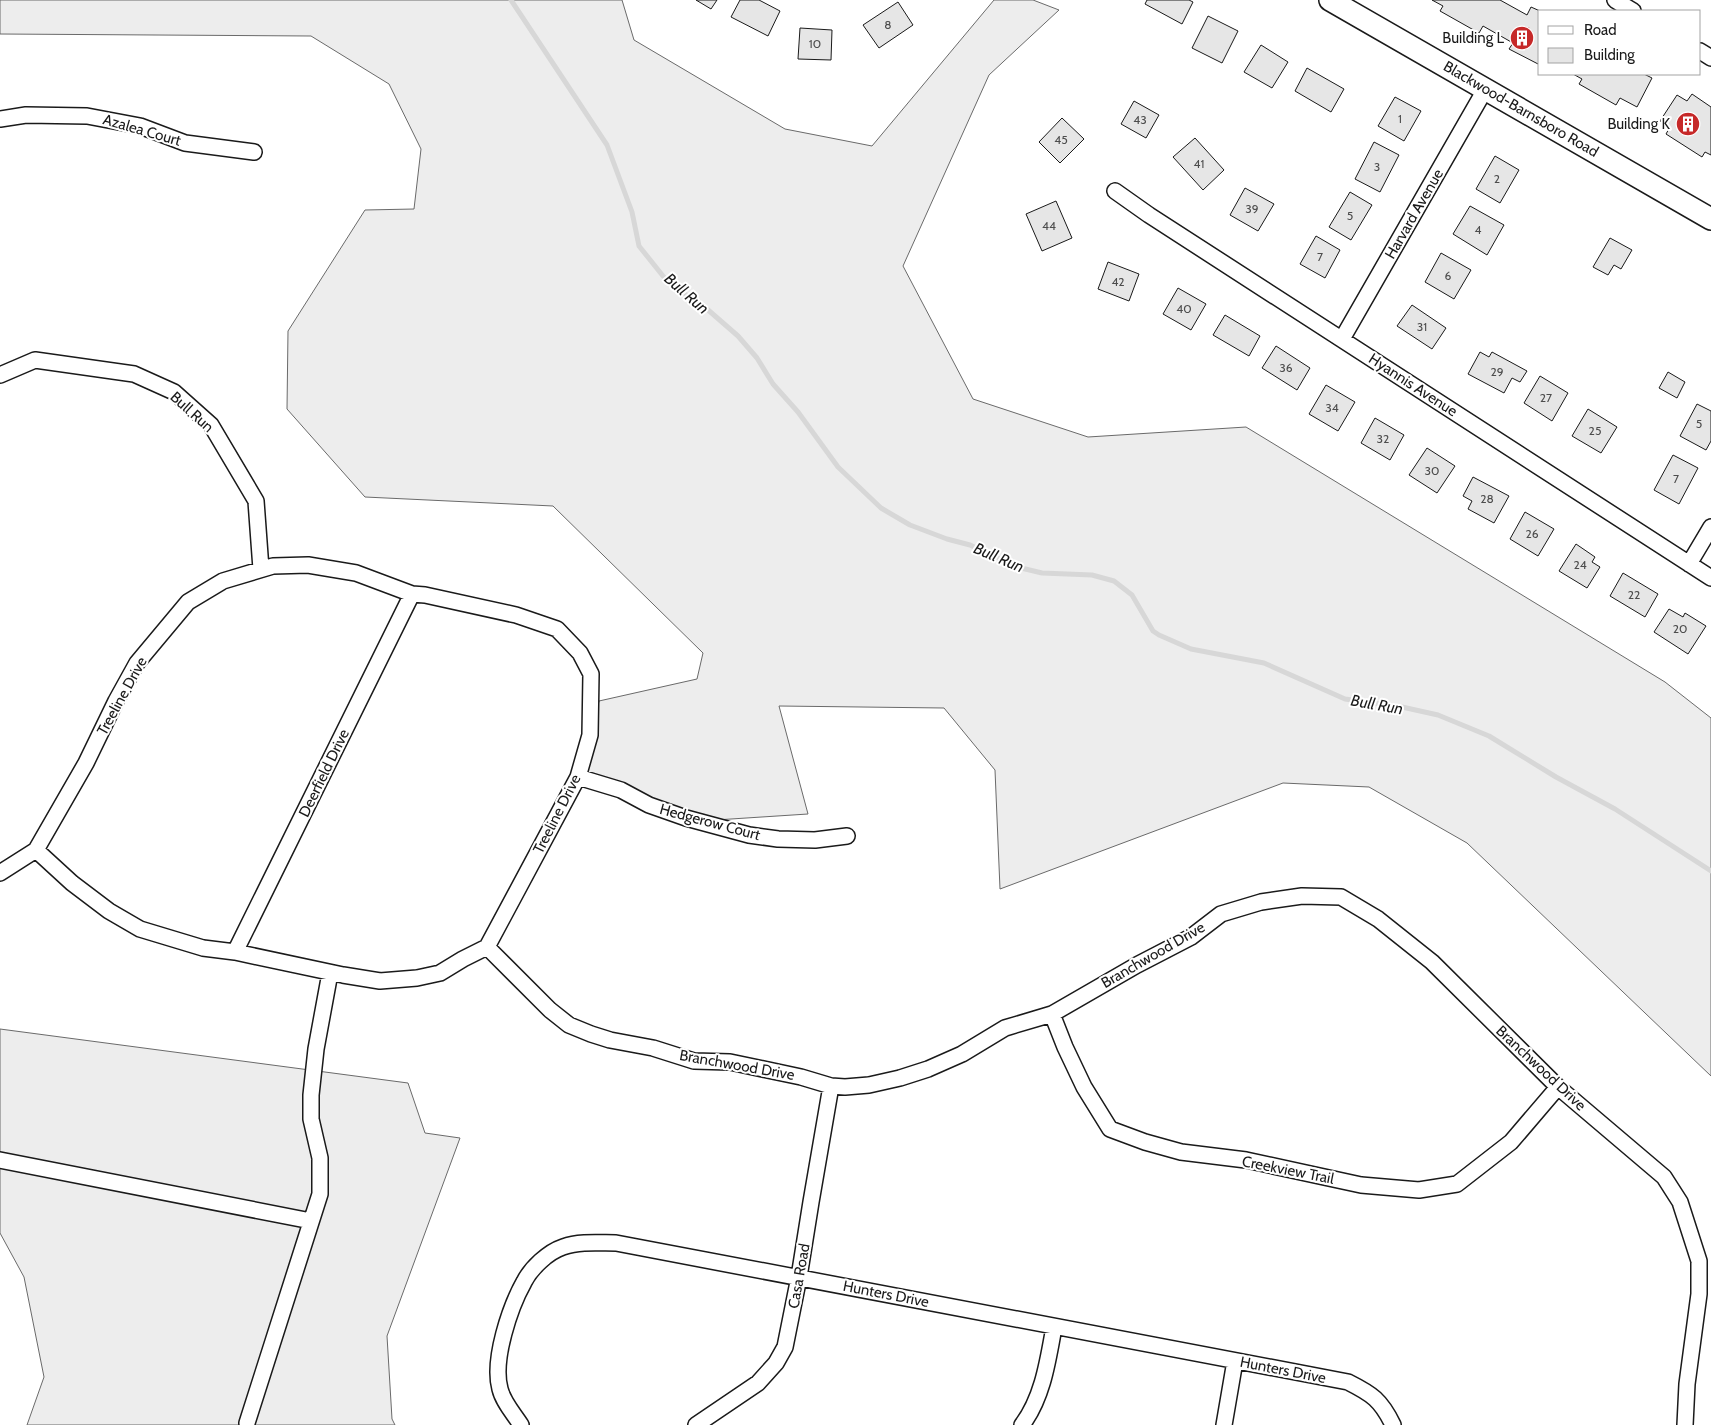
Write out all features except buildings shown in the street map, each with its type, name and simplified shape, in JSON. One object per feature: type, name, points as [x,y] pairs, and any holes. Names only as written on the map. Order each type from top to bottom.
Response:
[{"type":"main road","name":"Blackwood-Barnsboro Road","points":[[1342,3],[1711,219]]},
{"type":"street","points":[[1615,0],[1632,10]]},
{"type":"street","name":"Harvard Avenue","points":[[1342,339],[1486,88]]},
{"type":"street","name":"Azalea Court","points":[[0,119],[26,115],[87,116],[140,126],[185,143],[254,152]]},
{"type":"street","name":"Hyannis Avenue","points":[[1115,191],[1711,578]]},
{"type":"street","name":"Bull Run","points":[[0,374],[35,360],[134,374],[174,392],[212,425],[256,500],[261,569]]},
{"type":"street","points":[[1689,564],[1711,527]]},
{"type":"street","name":"Treeline Drive","points":[[0,873],[36,850],[86,763],[137,663],[188,602],[223,581],[261,569],[274,566],[308,565],[356,573],[412,594],[425,595],[516,615],[556,629],[580,653],[591,674],[590,735],[578,777],[487,947]]},
{"type":"street","name":"Deerfield Drive","points":[[235,952],[412,594]]},
{"type":"street","name":"Hedgerow Court","points":[[578,777],[621,790],[649,805],[686,818],[749,834],[778,839],[815,840],[847,836]]},
{"type":"street","points":[[36,850],[72,883],[109,911],[140,929],[204,948],[235,952],[330,973],[380,981],[417,978],[440,973],[463,958],[487,947]]},
{"type":"street","name":"Branchwood Drive","points":[[487,947],[550,1010],[569,1024],[591,1034],[610,1040],[653,1048],[694,1061],[730,1062],[801,1076],[831,1086],[869,1085],[928,1069],[962,1054],[1005,1028],[1052,1014],[1137,965],[1191,938],[1221,914],[1260,902],[1302,896],[1341,898],[1378,918],[1432,962],[1558,1086],[1664,1177],[1680,1202],[1699,1269],[1699,1294],[1687,1384],[1685,1425]]},
{"type":"street","points":[[247,1423],[320,1194],[320,1158],[311,1118],[311,1095],[316,1049],[330,973]]},
{"type":"street","name":"Creekview Trail","points":[[1052,1014],[1084,1087],[1110,1129],[1145,1142],[1181,1152],[1246,1160],[1360,1185],[1419,1190],[1457,1184],[1511,1142],[1558,1086]]},
{"type":"street","name":"Casa Road","points":[[696,1425],[758,1383],[776,1362],[785,1347],[800,1277],[831,1086]]},
{"type":"street","points":[[0,1160],[311,1221]]},
{"type":"street","name":"Hunters Drive","points":[[521,1425],[506,1402],[500,1388],[498,1361],[508,1319],[524,1281],[544,1258],[561,1247],[580,1243],[616,1243],[1348,1382],[1369,1393],[1386,1409],[1393,1425]]},
{"type":"street","points":[[1022,1425],[1032,1410],[1041,1387],[1054,1327]]},
{"type":"street","points":[[1224,1425],[1235,1361]]},
{"type":"shaded area","points":[[0,0],[622,0],[634,40],[785,129],[872,146],[994,0],[1033,0],[1059,10],[989,75],[903,266],[973,399],[1088,437],[1246,427],[1665,682],[1711,718],[1711,1076],[1467,843],[1369,787],[1283,783],[1000,889],[995,770],[944,708],[779,706],[808,814],[685,822],[584,776],[599,701],[697,679],[703,653],[553,506],[365,497],[287,409],[288,331],[365,210],[414,209],[421,149],[389,84],[311,36],[0,34]]},
{"type":"shaded area","points":[[0,1029],[408,1083],[425,1133],[460,1138],[387,1336],[392,1419],[395,1425],[27,1425],[44,1377],[24,1277],[0,1233]]},
{"type":"waterway","name":"Bull Run","points":[[511,0],[607,145],[632,212],[639,246],[663,276],[675,287],[707,309],[738,336],[757,358],[773,384],[798,412],[838,467],[881,508],[910,525],[947,539],[970,545],[1017,567],[1042,573],[1092,575],[1114,581],[1132,595],[1153,631],[1191,649],[1264,663],[1345,699],[1402,707],[1438,715],[1489,736],[1556,777],[1615,809],[1711,871]]},
{"type":"place","name":"Building L","points":[[1522,38]]},
{"type":"place","name":"Building K","points":[[1688,124]]}]
